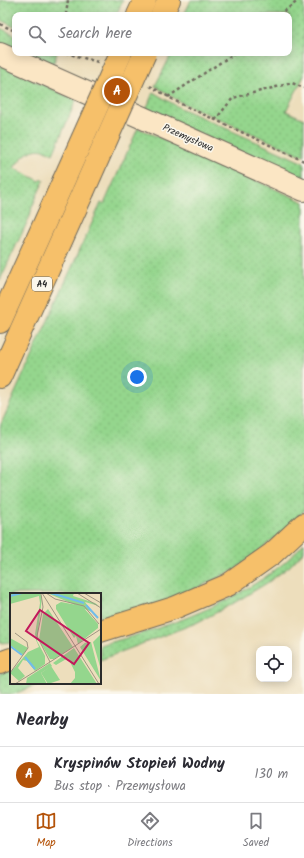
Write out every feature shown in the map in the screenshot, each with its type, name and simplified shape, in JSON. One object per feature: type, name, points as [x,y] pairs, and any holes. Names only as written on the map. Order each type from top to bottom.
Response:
[{"type":"highway","points":[[139,12],[145,0]]},
{"type":"highway","points":[[163,12],[169,0]]},
{"type":"highway","name":"A4","points":[[0,377],[145,56]]},
{"type":"highway","name":"A4","points":[[0,322],[63,182],[113,59]]},
{"type":"highway","points":[[101,631],[174,608],[228,586],[272,554],[304,524]]},
{"type":"highway","points":[[0,651],[10,650]]},
{"type":"highway","points":[[0,663],[10,658]]},
{"type":"main road","name":"Przemysłowa","points":[[0,54],[304,190]]},
{"type":"path","points":[[66,12],[68,0]]},
{"type":"path","points":[[283,12],[299,0]]},
{"type":"path","points":[[0,24],[12,30]]},
{"type":"path","points":[[77,56],[98,62],[113,59]]},
{"type":"path","points":[[168,97],[230,56]]},
{"type":"path","points":[[214,120],[233,98],[292,83],[304,88]]},
{"type":"path","points":[[148,84],[181,104],[304,161]]},
{"type":"green space","points":[[0,0],[123,0],[117,12],[12,12],[12,26],[0,20]]},
{"type":"green space","points":[[191,0],[304,0],[304,76],[286,111],[304,119],[304,156],[182,103],[155,86],[170,56],[292,56],[292,12],[185,12]]},
{"type":"green space","points":[[0,28],[12,34],[12,50],[0,44]]},
{"type":"green space","points":[[26,56],[56,56],[54,62],[42,63]]},
{"type":"green space","points":[[0,65],[76,100],[53,154],[41,150],[32,151],[24,156],[14,168],[40,181],[42,179],[44,180],[32,207],[30,216],[0,280]]},
{"type":"green space","points":[[153,92],[180,108],[304,163],[304,181],[146,110]]},
{"type":"green space","points":[[138,128],[304,202],[304,511],[291,525],[236,569],[175,599],[101,621],[101,593],[10,593],[10,642],[0,643],[0,426],[101,203],[104,204]]},
{"type":"green space","points":[[304,543],[304,551],[290,566],[267,583],[229,606],[196,623],[101,660],[101,645],[175,622],[208,609],[255,584],[287,561]]},
{"type":"green space","points":[[10,669],[10,684],[39,684],[14,694],[0,694],[0,673]]},
{"type":"place","name":"Kryspinów Stopień Wodny","points":[[117,91]]}]
